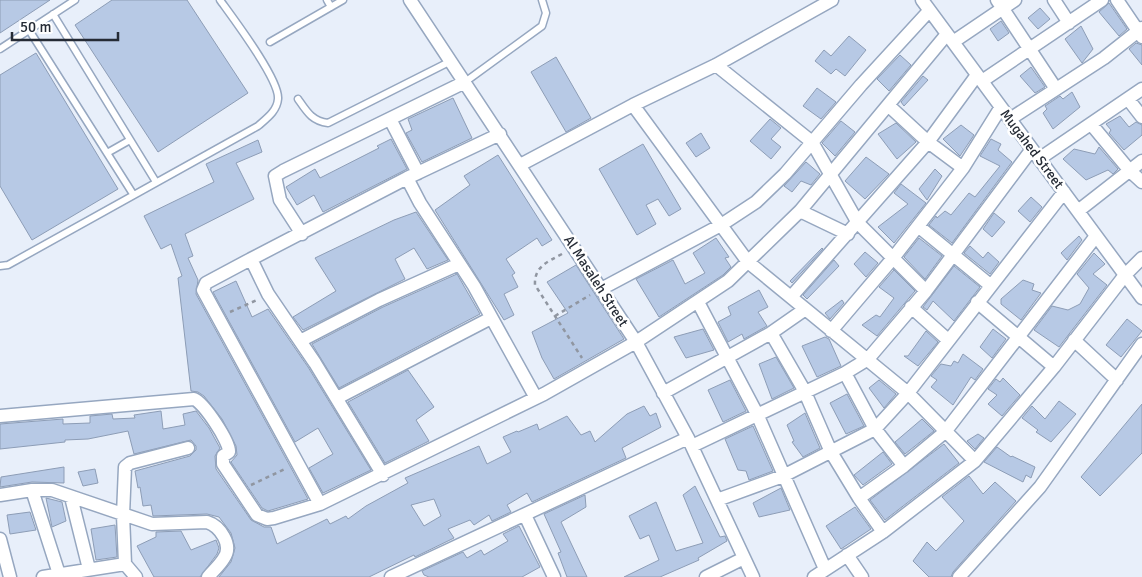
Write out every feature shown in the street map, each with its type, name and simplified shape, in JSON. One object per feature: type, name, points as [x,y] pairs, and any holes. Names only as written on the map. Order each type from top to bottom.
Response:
[{"type":"street","name":"Al Masaleh Street","points":[[410,0],[466,82],[636,342],[690,442],[753,577]]},
{"type":"street","points":[[520,165],[633,105],[716,65],[832,0]]},
{"type":"street","points":[[0,416],[194,398],[204,407],[228,444],[229,452],[222,456],[224,464],[257,515],[266,519],[320,504],[383,475],[590,370],[728,281],[800,212],[831,173],[950,38],[1000,4],[1015,0]]},
{"type":"street","points":[[1054,0],[1069,23]]},
{"type":"street","points":[[791,297],[928,142],[979,78],[1029,49],[1102,0]]},
{"type":"street","points":[[1010,119],[1141,32],[1117,0]]},
{"type":"street","points":[[601,289],[721,225],[756,202],[785,174],[926,3]]},
{"type":"street","name":"Mugahed Street","points":[[926,3],[979,78],[1142,298]]},
{"type":"street","points":[[1000,4],[1056,89]]},
{"type":"street","points":[[716,65],[812,142],[858,223],[926,290]]},
{"type":"street","points":[[302,234],[280,200],[275,176],[466,82]]},
{"type":"street","points":[[392,577],[406,574],[525,515],[757,414],[804,390],[845,373],[868,359],[1036,154],[1090,124],[1142,89]]},
{"type":"street","points":[[1128,99],[1142,117]]},
{"type":"street","points":[[633,105],[748,262],[804,310],[868,359],[908,393],[975,461]]},
{"type":"street","points":[[889,106],[928,142],[963,168]]},
{"type":"street","points":[[831,331],[894,257],[963,168],[1001,107]]},
{"type":"street","points":[[390,119],[413,175],[459,264],[536,398]]},
{"type":"street","points":[[1090,124],[1130,171],[1142,182]]},
{"type":"street","points":[[320,504],[217,317],[203,290],[204,286],[251,259],[413,175],[500,134]]},
{"type":"street","points":[[1078,211],[1142,161]]},
{"type":"street","points":[[717,500],[782,476],[875,429],[908,393],[1064,192]]},
{"type":"street","points":[[800,212],[848,234]]},
{"type":"street","points":[[918,226],[990,285]]},
{"type":"street","points":[[860,498],[904,466],[945,432],[1096,236]]},
{"type":"street","points":[[814,577],[883,532],[975,461],[1054,367],[1125,275],[1142,258]]},
{"type":"street","points":[[251,259],[268,294],[337,398],[383,475]]},
{"type":"street","points":[[300,341],[379,300],[459,264]]},
{"type":"street","points":[[698,302],[757,414],[782,476],[825,569]]},
{"type":"street","points":[[977,302],[1054,367]]},
{"type":"street","points":[[911,307],[948,340]]},
{"type":"street","points":[[663,392],[771,334],[804,310]]},
{"type":"street","points":[[337,398],[491,318]]},
{"type":"street","points":[[771,334],[804,390],[831,452],[883,532]]},
{"type":"street","points":[[1074,340],[1117,380]]},
{"type":"street","points":[[959,577],[1040,487],[1142,344]]},
{"type":"street","points":[[845,373],[875,429],[904,466]]},
{"type":"street","points":[[136,577],[125,564],[122,515],[124,467],[130,463],[188,448]]},
{"type":"street","points":[[0,495],[32,490],[52,490],[152,524],[207,522],[214,524],[222,531],[227,549],[225,557],[208,577]]},
{"type":"street","points":[[32,490],[59,574]]},
{"type":"street","points":[[71,497],[89,569]]},
{"type":"street","points":[[525,515],[554,577]]},
{"type":"street","points":[[0,539],[10,577]]},
{"type":"street","points":[[847,555],[862,577]]},
{"type":"street","points":[[706,577],[744,558]]},
{"type":"street","points":[[42,577],[125,564]]},
{"type":"lane","points":[[0,49],[75,0]]},
{"type":"lane","points":[[0,266],[8,265],[258,126],[274,111],[278,98],[270,74],[220,0]]},
{"type":"lane","points":[[327,0],[331,7]]},
{"type":"lane","points":[[270,42],[342,0]]},
{"type":"lane","points":[[466,82],[542,26],[546,13],[542,0]]},
{"type":"lane","points":[[53,14],[156,182]]},
{"type":"lane","points":[[29,30],[133,194]]},
{"type":"lane","points":[[298,99],[308,114],[318,122],[328,123],[452,61]]},
{"type":"lane","points":[[107,153],[130,140]]},
{"type":"path","points":[[574,247],[539,267],[534,276],[535,285],[590,370]]},
{"type":"path","points":[[555,316],[601,289]]},
{"type":"path","points":[[217,317],[268,294]]},
{"type":"path","points":[[241,490],[297,463]]},
{"type":"building","points":[[0,0],[50,0],[0,33]]},
{"type":"building","points":[[112,0],[187,0],[248,93],[158,152],[75,25]]},
{"type":"building","points":[[1109,3],[1127,29],[1119,36],[1099,12]]},
{"type":"building","points":[[1040,8],[1050,19],[1038,29],[1028,18]]},
{"type":"building","points":[[1001,21],[1009,33],[998,41],[990,29]]},
{"type":"building","points":[[1081,26],[1093,49],[1082,63],[1065,39]]},
{"type":"building","points":[[849,36],[866,50],[845,76],[836,69],[831,74],[815,61],[824,50],[831,56]]},
{"type":"building","points":[[1136,43],[1142,45],[1142,65],[1129,49]]},
{"type":"building","points":[[36,53],[118,189],[32,240],[0,186],[0,75]]},
{"type":"building","points":[[900,55],[911,65],[889,91],[877,79]]},
{"type":"building","points":[[556,57],[591,118],[566,132],[531,72]]},
{"type":"building","points":[[1031,67],[1045,87],[1035,93],[1020,76]]},
{"type":"building","points":[[923,76],[928,80],[904,106],[901,102]]},
{"type":"building","points":[[817,88],[836,102],[821,119],[803,106]]},
{"type":"building","points":[[1072,92],[1080,107],[1053,129],[1043,113],[1047,109],[1045,106],[1060,96],[1063,99]]},
{"type":"building","points":[[453,98],[472,138],[422,162],[406,133],[412,130],[408,119]]},
{"type":"building","points":[[1120,116],[1129,127],[1136,122],[1142,125],[1142,135],[1124,150],[1109,133],[1111,130],[1106,124]]},
{"type":"building","points":[[770,119],[781,128],[771,139],[781,147],[771,159],[750,141]]},
{"type":"building","points":[[841,121],[855,132],[835,156],[822,143]]},
{"type":"building","points":[[896,123],[916,142],[897,159],[878,134]]},
{"type":"building","points":[[961,125],[974,135],[960,156],[943,139]]},
{"type":"building","points":[[701,133],[710,148],[696,157],[686,143]]},
{"type":"building","points":[[391,139],[407,169],[323,212],[314,195],[297,205],[286,187],[315,169],[320,178],[379,148],[377,146]]},
{"type":"building","points":[[991,139],[1001,144],[998,150],[1012,162],[952,243],[929,225],[936,216],[937,218],[945,211],[951,215],[969,193],[975,197],[1000,166],[980,156]]},
{"type":"building","points":[[258,140],[262,152],[236,163],[254,199],[185,234],[193,256],[188,258],[198,280],[196,294],[308,499],[268,511],[262,508],[231,462],[237,455],[236,446],[222,419],[204,396],[198,392],[191,391],[178,278],[182,276],[171,244],[161,249],[144,216],[214,182],[206,164]]},
{"type":"building","points":[[643,144],[681,209],[669,216],[658,199],[646,205],[656,224],[637,235],[599,169]]},
{"type":"building","points":[[1099,147],[1118,169],[1113,174],[1108,170],[1086,180],[1063,159],[1074,149],[1095,154]]},
{"type":"building","points":[[498,155],[552,240],[542,246],[537,238],[506,259],[515,273],[512,275],[518,287],[504,294],[514,315],[504,320],[435,210],[470,185],[464,176]]},
{"type":"building","points":[[866,157],[889,174],[865,199],[845,181]]},
{"type":"building","points":[[806,162],[820,174],[811,185],[801,181],[792,192],[784,186]]},
{"type":"building","points":[[935,169],[942,176],[927,200],[919,189]]},
{"type":"building","points":[[901,184],[926,203],[894,243],[878,227],[908,204],[894,193]]},
{"type":"building","points":[[1031,197],[1042,207],[1030,222],[1018,211]]},
{"type":"building","points":[[416,212],[448,260],[427,269],[414,248],[395,259],[405,279],[303,330],[293,317],[336,291],[315,258],[394,220]]},
{"type":"building","points":[[994,213],[1005,222],[992,237],[983,229]]},
{"type":"building","points":[[1079,236],[1082,240],[1067,260],[1061,253]]},
{"type":"building","points":[[716,238],[729,257],[725,258],[731,267],[723,275],[659,317],[636,279],[673,260],[685,284],[705,273],[693,253]]},
{"type":"building","points":[[919,238],[942,256],[925,279],[904,257]]},
{"type":"building","points":[[970,246],[983,258],[988,252],[999,262],[990,274],[964,253]]},
{"type":"building","points":[[823,249],[792,283],[790,281]]},
{"type":"building","points":[[865,252],[878,263],[866,277],[854,264]]},
{"type":"building","points":[[1094,253],[1105,264],[1093,274],[1107,285],[1059,347],[1034,330],[1052,306],[1068,310],[1080,304],[1089,288],[1077,274]]},
{"type":"building","points":[[834,260],[839,266],[807,299],[803,295]]},
{"type":"building","points":[[576,265],[624,339],[554,379],[542,358],[532,332],[568,313],[547,282]]},
{"type":"building","points":[[954,266],[980,287],[954,321],[933,301],[927,310],[923,307]]},
{"type":"building","points":[[894,270],[915,291],[877,336],[862,325],[876,315],[880,317],[894,298],[879,287]]},
{"type":"building","points":[[457,274],[480,314],[339,388],[312,344],[383,307]]},
{"type":"building","points":[[1023,280],[1034,284],[1032,290],[1041,293],[1021,320],[1001,304],[1001,299]]},
{"type":"building","points":[[236,281],[252,317],[268,309],[308,367],[371,470],[323,493],[309,468],[333,454],[318,428],[295,442],[213,292]]},
{"type":"building","points":[[759,290],[768,307],[758,312],[767,326],[744,339],[742,334],[728,342],[718,322],[731,315],[728,307]]},
{"type":"building","points":[[842,300],[844,303],[830,319],[825,313]]},
{"type":"building","points":[[1127,319],[1142,331],[1121,357],[1106,345]]},
{"type":"building","points":[[703,329],[714,350],[686,358],[674,337]]},
{"type":"building","points":[[993,329],[1006,339],[992,358],[980,347]]},
{"type":"building","points":[[926,331],[938,342],[918,366],[904,356],[908,356]]},
{"type":"building","points":[[825,337],[829,339],[841,366],[817,377],[802,346]]},
{"type":"building","points":[[963,354],[983,369],[975,380],[971,377],[953,405],[931,387],[937,380],[931,376],[941,364],[951,366],[954,361],[958,363]]},
{"type":"building","points":[[776,357],[794,388],[772,399],[759,364]]},
{"type":"building","points":[[408,370],[434,407],[416,420],[429,441],[385,463],[348,402]]},
{"type":"building","points":[[1003,378],[1020,395],[1002,416],[988,404],[997,395],[988,389],[996,379],[1000,382]]},
{"type":"building","points":[[730,380],[746,411],[723,422],[708,390]]},
{"type":"building","points":[[879,380],[896,394],[884,408],[869,388]]},
{"type":"building","points":[[847,394],[864,426],[846,434],[830,403]]},
{"type":"building","points":[[1059,401],[1076,414],[1051,442],[1036,432],[1038,430],[1022,418],[1032,406],[1045,419]]},
{"type":"building","points":[[1142,404],[1142,453],[1100,496],[1081,477]]},
{"type":"building","points":[[644,406],[650,416],[656,413],[661,427],[622,448],[626,458],[532,502],[527,493],[507,505],[511,512],[492,521],[489,515],[474,525],[470,520],[448,529],[454,538],[369,577],[219,577],[231,562],[235,548],[231,533],[219,517],[207,514],[153,516],[151,505],[143,506],[140,487],[138,488],[135,471],[190,456],[196,450],[196,446],[191,440],[134,454],[128,431],[88,439],[65,440],[65,442],[0,449],[0,424],[63,419],[63,424],[90,423],[90,416],[112,414],[113,419],[135,418],[134,415],[161,411],[163,429],[185,425],[183,414],[196,411],[209,428],[220,448],[215,456],[216,469],[251,520],[264,527],[271,527],[277,544],[327,519],[330,524],[346,516],[348,519],[366,506],[408,483],[405,478],[479,446],[487,464],[511,452],[503,437],[517,431],[537,424],[539,430],[567,416],[581,435],[590,431],[595,442],[627,414]],"holes":[[[434,499],[441,516],[424,526],[411,505]]]},
{"type":"building","points":[[805,413],[820,448],[803,457],[792,442],[794,441],[787,425]]},
{"type":"building","points":[[922,419],[934,431],[905,454],[895,442]]},
{"type":"building","points":[[753,426],[773,471],[749,480],[746,471],[738,470],[725,439]]},
{"type":"building","points":[[978,434],[984,438],[975,449],[967,441]]},
{"type":"building","points":[[944,444],[959,463],[885,520],[870,500]]},
{"type":"building","points":[[997,447],[1011,457],[1035,467],[1031,478],[1026,475],[1023,482],[984,462]]},
{"type":"building","points":[[883,452],[892,464],[863,485],[854,475]]},
{"type":"building","points":[[64,467],[64,483],[32,482],[0,487],[1,477]]},
{"type":"building","points":[[95,469],[98,483],[83,486],[78,472]]},
{"type":"building","points":[[969,476],[983,494],[995,482],[1016,501],[953,572],[951,577],[929,577],[913,561],[927,542],[936,551],[964,521],[942,497]]},
{"type":"building","points":[[695,486],[720,537],[725,536],[727,541],[698,558],[699,560],[660,577],[624,577],[659,560],[649,535],[640,539],[629,516],[656,502],[676,551],[703,543],[683,495]]},
{"type":"building","points":[[781,488],[790,510],[759,517],[753,503]]},
{"type":"building","points":[[585,495],[586,507],[561,522],[587,577],[567,577],[558,553],[561,552],[544,514]]},
{"type":"building","points":[[46,498],[62,502],[66,521],[52,527]]},
{"type":"building","points":[[855,507],[871,529],[841,549],[826,526]]},
{"type":"building","points":[[30,512],[36,530],[10,534],[7,515]]},
{"type":"building","points":[[115,525],[117,557],[96,560],[91,529]]},
{"type":"building","points":[[519,526],[540,567],[522,577],[429,577],[424,575],[422,571],[463,552],[467,558],[481,550],[484,555],[508,541],[503,534]]},
{"type":"building","points":[[181,531],[191,550],[216,540],[219,548],[217,554],[200,577],[154,577],[137,546],[156,537],[156,532]]}]
